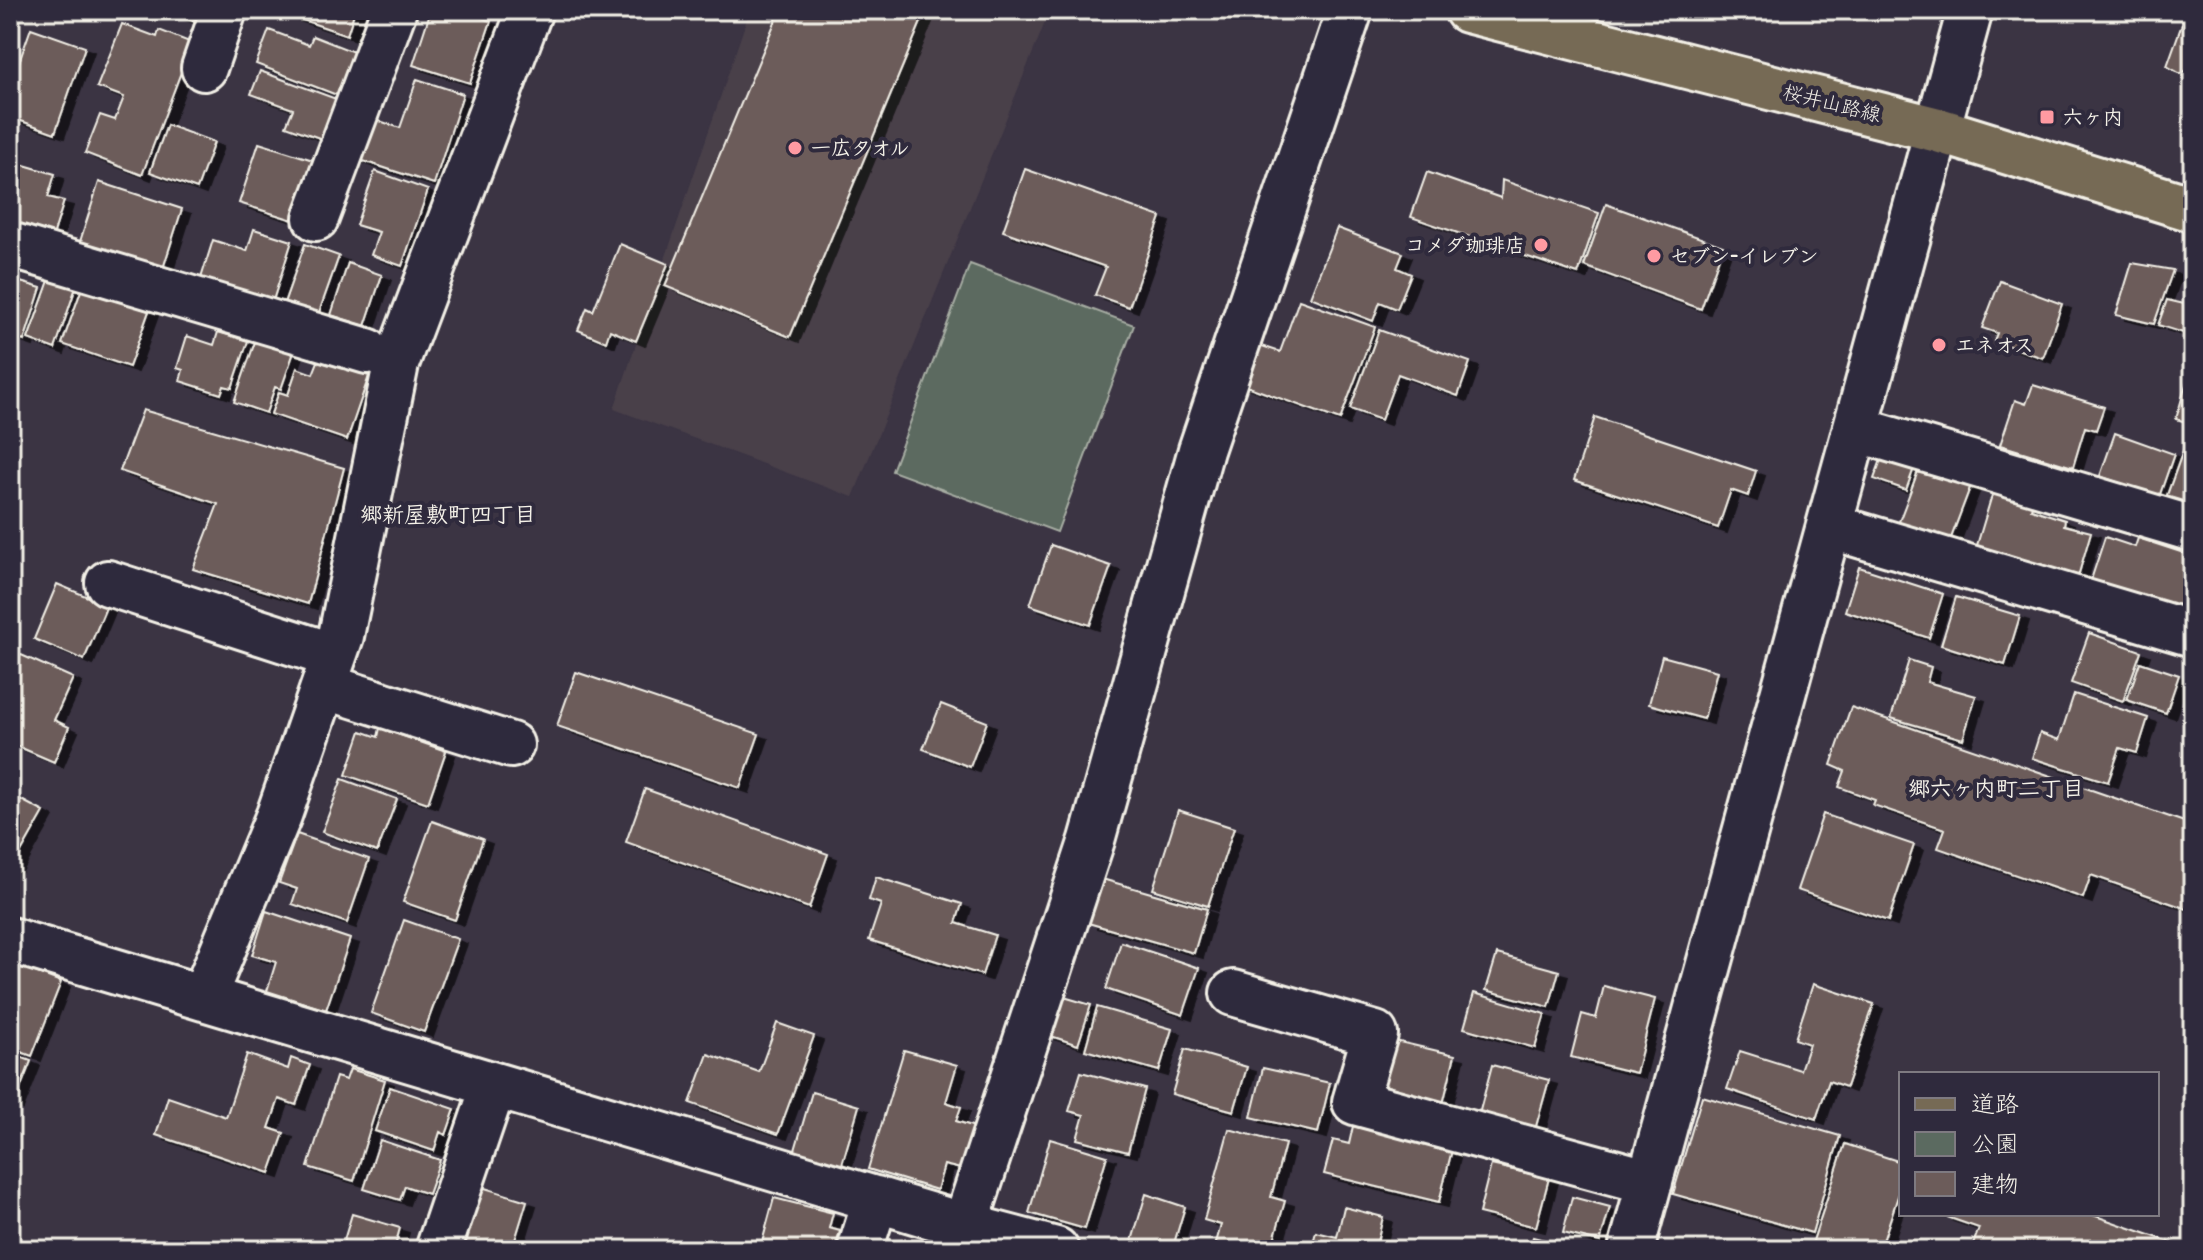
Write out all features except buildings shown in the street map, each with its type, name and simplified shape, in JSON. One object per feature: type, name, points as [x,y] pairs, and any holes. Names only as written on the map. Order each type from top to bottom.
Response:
[{"type":"main road","name":"桜井山路線","points":[[1467,10],[1938,130],[2193,209]]},
{"type":"street","points":[[204,68],[224,10]]},
{"type":"street","points":[[316,218],[394,10]]},
{"type":"street","points":[[203,998],[279,815],[341,636],[396,364],[530,10]]},
{"type":"street","points":[[965,1226],[1092,840],[1201,450],[1350,10]]},
{"type":"street","points":[[1631,1250],[1970,10]]},
{"type":"street","points":[[10,245],[367,351]]},
{"type":"street","points":[[1856,429],[2193,529]]},
{"type":"street","points":[[1829,526],[2193,634]]},
{"type":"street","points":[[108,583],[511,745]]},
{"type":"street","points":[[10,940],[965,1226],[1056,1250]]},
{"type":"street","points":[[1233,993],[1375,1034],[1355,1102],[1650,1182]]},
{"type":"street","points":[[438,1250],[494,1085]]},
{"type":"street","points":[[860,1250],[876,1199]]},
{"type":"shaded area","points":[[750,10],[1050,10],[853,497],[614,409]]},
{"type":"green space","points":[[970,264],[1134,325],[1057,532],[892,471]]},
{"type":"place","name":"六ヶ内","points":[[2047,117]]},
{"type":"place","name":"一広タオル","points":[[795,148]]},
{"type":"place","name":"コメダ珈琲店","points":[[1541,245]]},
{"type":"place","name":"セブン-イレブン","points":[[1654,256]]},
{"type":"place","name":"エネオス","points":[[1939,345]]},
{"type":"district","name":"郷新屋敷町四丁目","points":[[448,514]]},
{"type":"district","name":"郷六ヶ内町二丁目","points":[[1996,788]]}]
